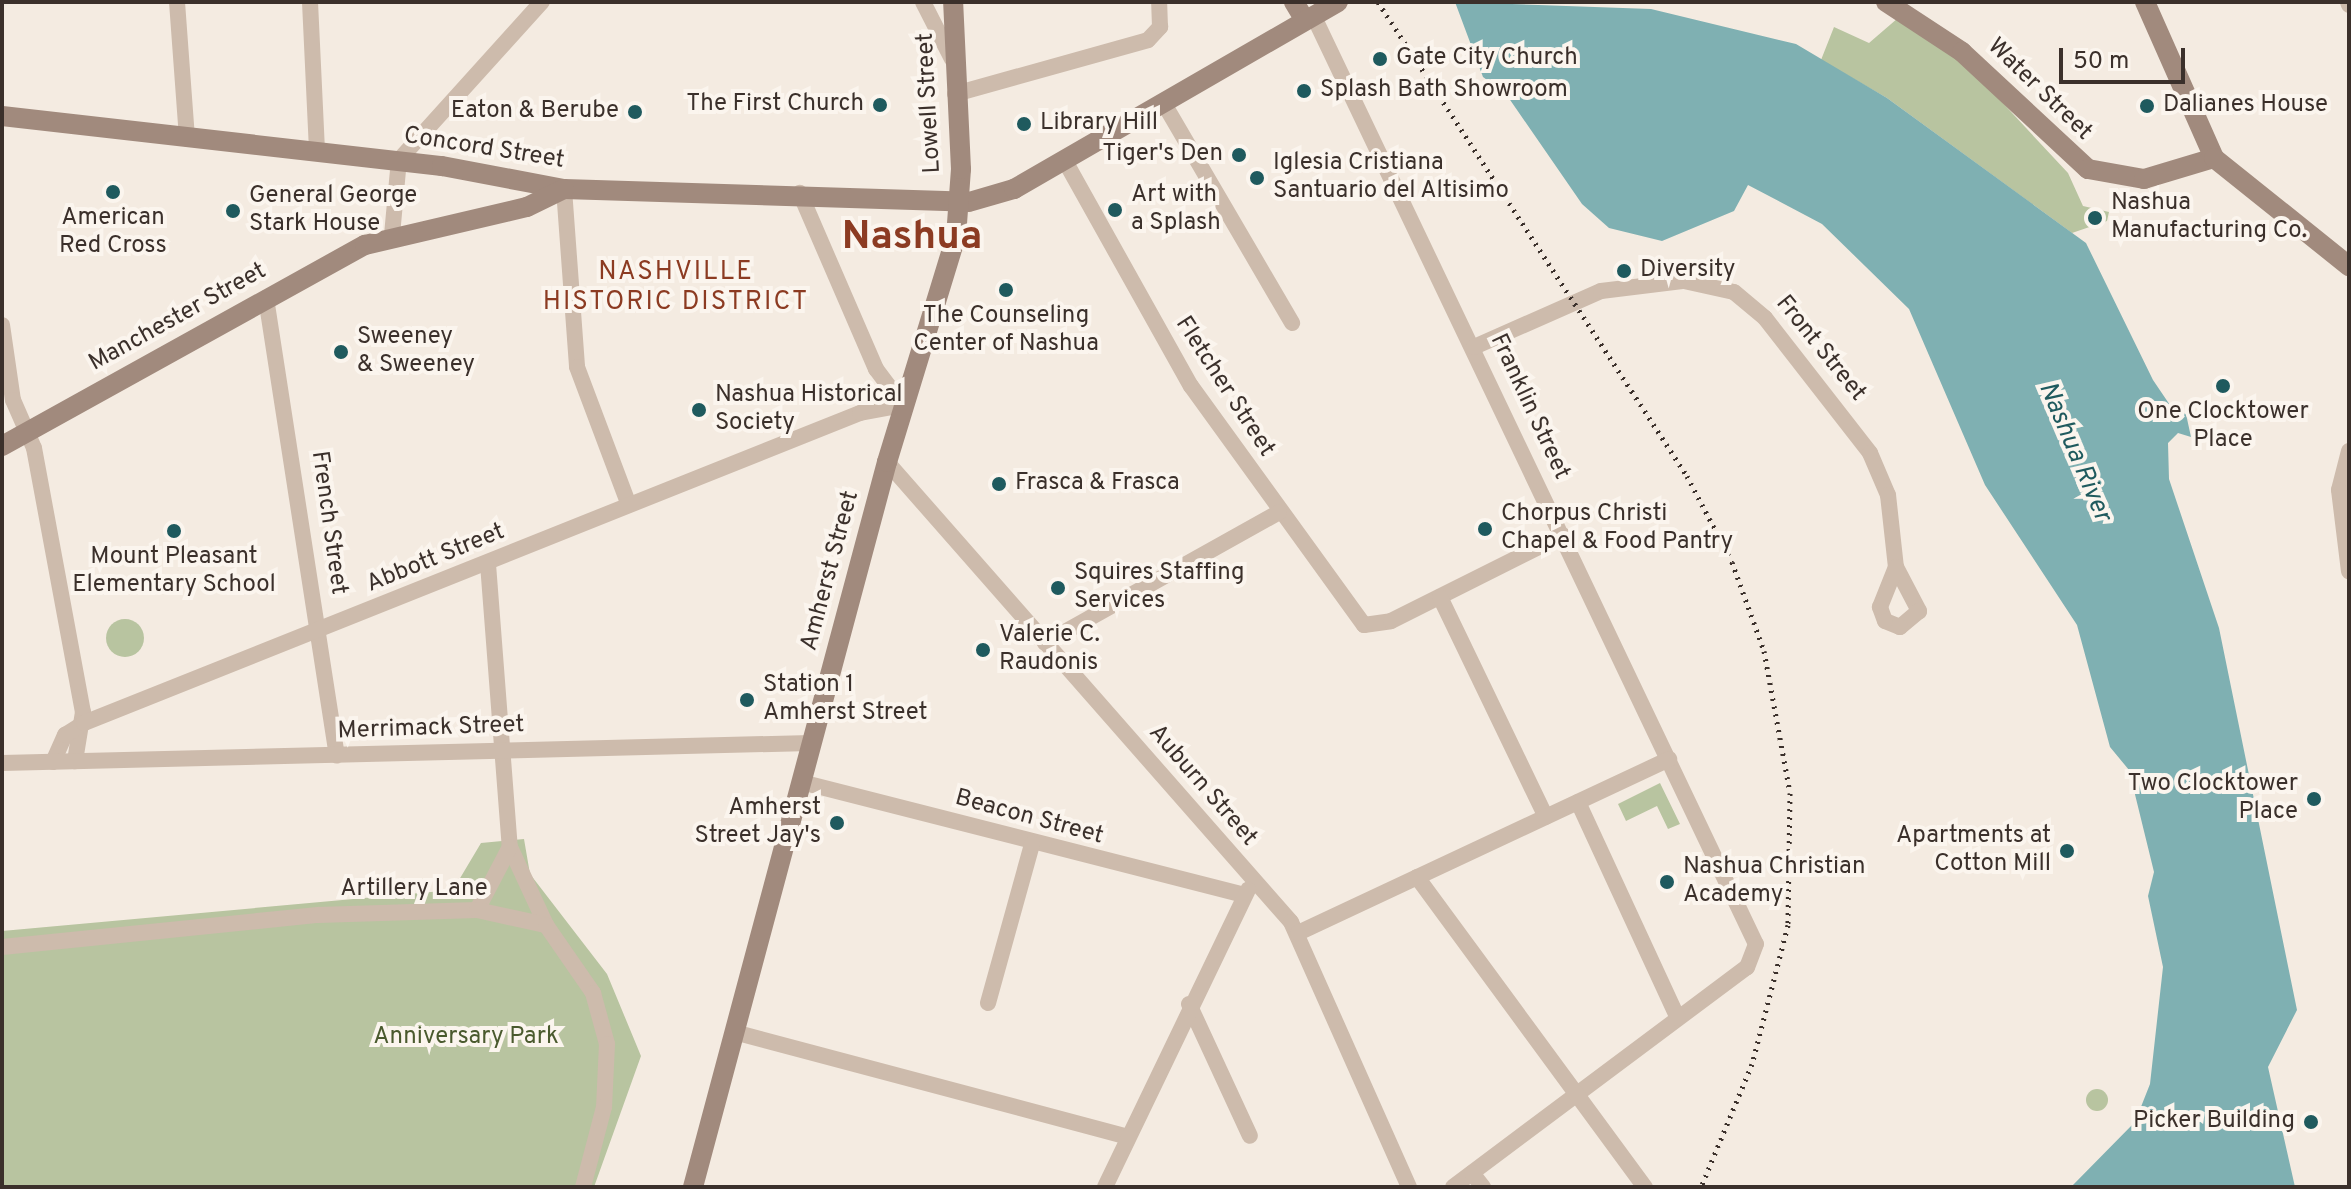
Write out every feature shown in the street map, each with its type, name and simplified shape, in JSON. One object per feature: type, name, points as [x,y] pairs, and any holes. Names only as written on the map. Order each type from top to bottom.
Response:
[{"type":"main road","name":"Lowell Street","points":[[953,2],[952,59],[960,202]]},
{"type":"main road","name":"Concord Street","points":[[2,116],[187,139],[399,160],[564,189],[800,193],[960,202],[1006,192],[1065,161],[1304,12],[1338,2]]},
{"type":"main road","name":"Water Street","points":[[1886,2],[1962,52],[2080,165],[2127,180],[2204,162]]},
{"type":"main road","points":[[2145,2],[2204,162],[2349,266]]},
{"type":"main road","name":"Manchester Street","points":[[2,446],[266,298],[392,235],[527,207],[564,189]]},
{"type":"main road","name":"Amherst Street","points":[[693,1187],[887,462],[952,249],[960,202]]},
{"type":"street","points":[[177,2],[187,139]]},
{"type":"street","points":[[310,2],[317,151]]},
{"type":"street","points":[[392,235],[399,160],[542,2]]},
{"type":"street","points":[[923,2],[952,59]]},
{"type":"street","points":[[955,94],[1141,43],[1161,21],[1159,2]]},
{"type":"street","name":"Franklin Street","points":[[1304,12],[1474,347],[1669,759],[1756,952],[1678,1018]]},
{"type":"street","points":[[1163,102],[1292,323]]},
{"type":"street","name":"Fletcher Street","points":[[1065,161],[1163,340],[1279,512],[1364,625],[1440,597]]},
{"type":"street","points":[[564,189],[577,367],[629,505]]},
{"type":"street","points":[[800,193],[876,369],[903,405]]},
{"type":"street","name":"Front Street","points":[[1474,347],[1601,291],[1689,281],[1734,292],[1765,318],[1870,453],[1888,495],[1896,567]]},
{"type":"street","name":"French Street","points":[[266,298],[337,756]]},
{"type":"street","points":[[2,325],[13,400],[27,432],[84,723],[75,761]]},
{"type":"street","name":"Abbott Street","points":[[53,762],[65,735],[84,723],[320,633],[860,413],[903,405]]},
{"type":"street","points":[[2349,451],[2339,484],[2349,571]]},
{"type":"street","name":"Auburn Street","points":[[887,462],[1045,643],[1249,888],[1298,933],[1409,1187]]},
{"type":"street","points":[[1045,643],[1279,512]]},
{"type":"street","points":[[1546,817],[1440,597],[1563,535]]},
{"type":"street","points":[[488,564],[510,847],[546,925],[593,993],[607,1044],[604,1107],[583,1187]]},
{"type":"street","name":"Merrimack Street","points":[[53,762],[811,743]]},
{"type":"street","points":[[1298,933],[1669,759]]},
{"type":"street","points":[[2,763],[53,762]]},
{"type":"street","name":"Beacon Street","points":[[801,782],[1032,844],[1249,888]]},
{"type":"street","points":[[1453,1187],[1678,1018],[1578,802]]},
{"type":"street","points":[[988,1003],[1032,844]]},
{"type":"street","points":[[477,910],[510,847]]},
{"type":"street","points":[[1417,877],[1645,1187]]},
{"type":"street","points":[[1105,1187],[1189,1004],[1249,888]]},
{"type":"street","name":"Artillery Lane","points":[[2,947],[239,920],[477,910],[546,925]]},
{"type":"street","points":[[1189,1004],[1250,1136]]},
{"type":"street","points":[[734,1032],[1128,1137]]},
{"type":"street","points":[[1472,1173],[1483,1187]]},
{"type":"green space","points":[[1898,18],[1972,70],[2068,173],[2083,206],[2109,212],[2107,221],[2072,233],[1887,98],[1821,60],[1834,27],[1869,43]]},
{"type":"green space","points":[[125,619],[138,625],[144,638],[138,651],[125,657],[112,651],[106,638],[112,625]]},
{"type":"green space","points":[[1660,783],[1680,824],[1668,829],[1657,806],[1626,821],[1618,804]]},
{"type":"green space","name":"Anniversary Park","points":[[524,839],[530,874],[607,974],[641,1056],[594,1187],[2,1187],[2,931],[453,890],[481,843]]},
{"type":"green space","points":[[2097,1089],[2105,1092],[2108,1100],[2105,1108],[2097,1111],[2089,1108],[2086,1100],[2089,1092]]},
{"type":"water","name":"Nashua River","points":[[1455,2],[1651,9],[1796,44],[1887,98],[2086,243],[2153,380],[2174,411],[2186,414],[2191,437],[2178,433],[2168,443],[2169,479],[2219,628],[2297,1010],[2268,1067],[2295,1187],[2071,1187],[2135,1122],[2150,1084],[2163,967],[2148,896],[2154,872],[2129,770],[2110,747],[2077,625],[1985,485],[1909,309],[1822,224],[1748,185],[1734,211],[1662,241],[1609,228],[1582,204],[1506,94],[1483,77]]},
{"type":"railway","points":[[1378,2],[1687,476],[1732,562],[1764,651],[1790,793],[1788,925],[1752,1064],[1701,1187]]},
{"type":"place","name":"Gate City Church","points":[[1380,59]]},
{"type":"place","name":"Splash Bath Showroom","points":[[1304,91]]},
{"type":"place","name":"The First Church","points":[[880,105]]},
{"type":"place","name":"Dalianes House","points":[[2147,106]]},
{"type":"place","name":"Eaton & Berube","points":[[635,112]]},
{"type":"place","name":"Library Hill","points":[[1024,124]]},
{"type":"place","name":"Tiger's Den","points":[[1239,155]]},
{"type":"place","name":"Iglesia Cristiana Santuario del Altisimo","points":[[1257,178]]},
{"type":"place","name":"American Red Cross","points":[[113,192]]},
{"type":"place","name":"Art with a Splash","points":[[1115,210]]},
{"type":"place","name":"General George Stark House","points":[[233,211]]},
{"type":"place","name":"Nashua Manufacturing Co.","points":[[2095,218]]},
{"type":"place","name":"Diversity","points":[[1624,271]]},
{"type":"place","name":"The Counseling Center of Nashua","points":[[1006,290]]},
{"type":"place","name":"Sweeney & Sweeney","points":[[341,352]]},
{"type":"place","name":"One Clocktower Place","points":[[2223,386]]},
{"type":"place","name":"Nashua Historical Society","points":[[699,410]]},
{"type":"place","name":"Frasca & Frasca","points":[[999,484]]},
{"type":"place","name":"Chorpus Christi Chapel & Food Pantry","points":[[1485,529]]},
{"type":"place","name":"Mount Pleasant Elementary School","points":[[174,531]]},
{"type":"place","name":"Squires Staffing Services","points":[[1058,588]]},
{"type":"place","name":"Valerie C. Raudonis","points":[[983,650]]},
{"type":"place","name":"Station 1 Amherst Street","points":[[747,700]]},
{"type":"place","name":"Two Clocktower Place","points":[[2314,799]]},
{"type":"place","name":"Amherst Street Jay's","points":[[837,823]]},
{"type":"place","name":"Apartments at Cotton Mill","points":[[2067,851]]},
{"type":"place","name":"Nashua Christian Academy","points":[[1667,882]]},
{"type":"place","name":"Picker Building","points":[[2311,1122]]},
{"type":"district","name":"Nashua","points":[[912,238]]},
{"type":"district","name":"NASHVILLE HISTORIC DISTRICT","points":[[676,288]]}]
